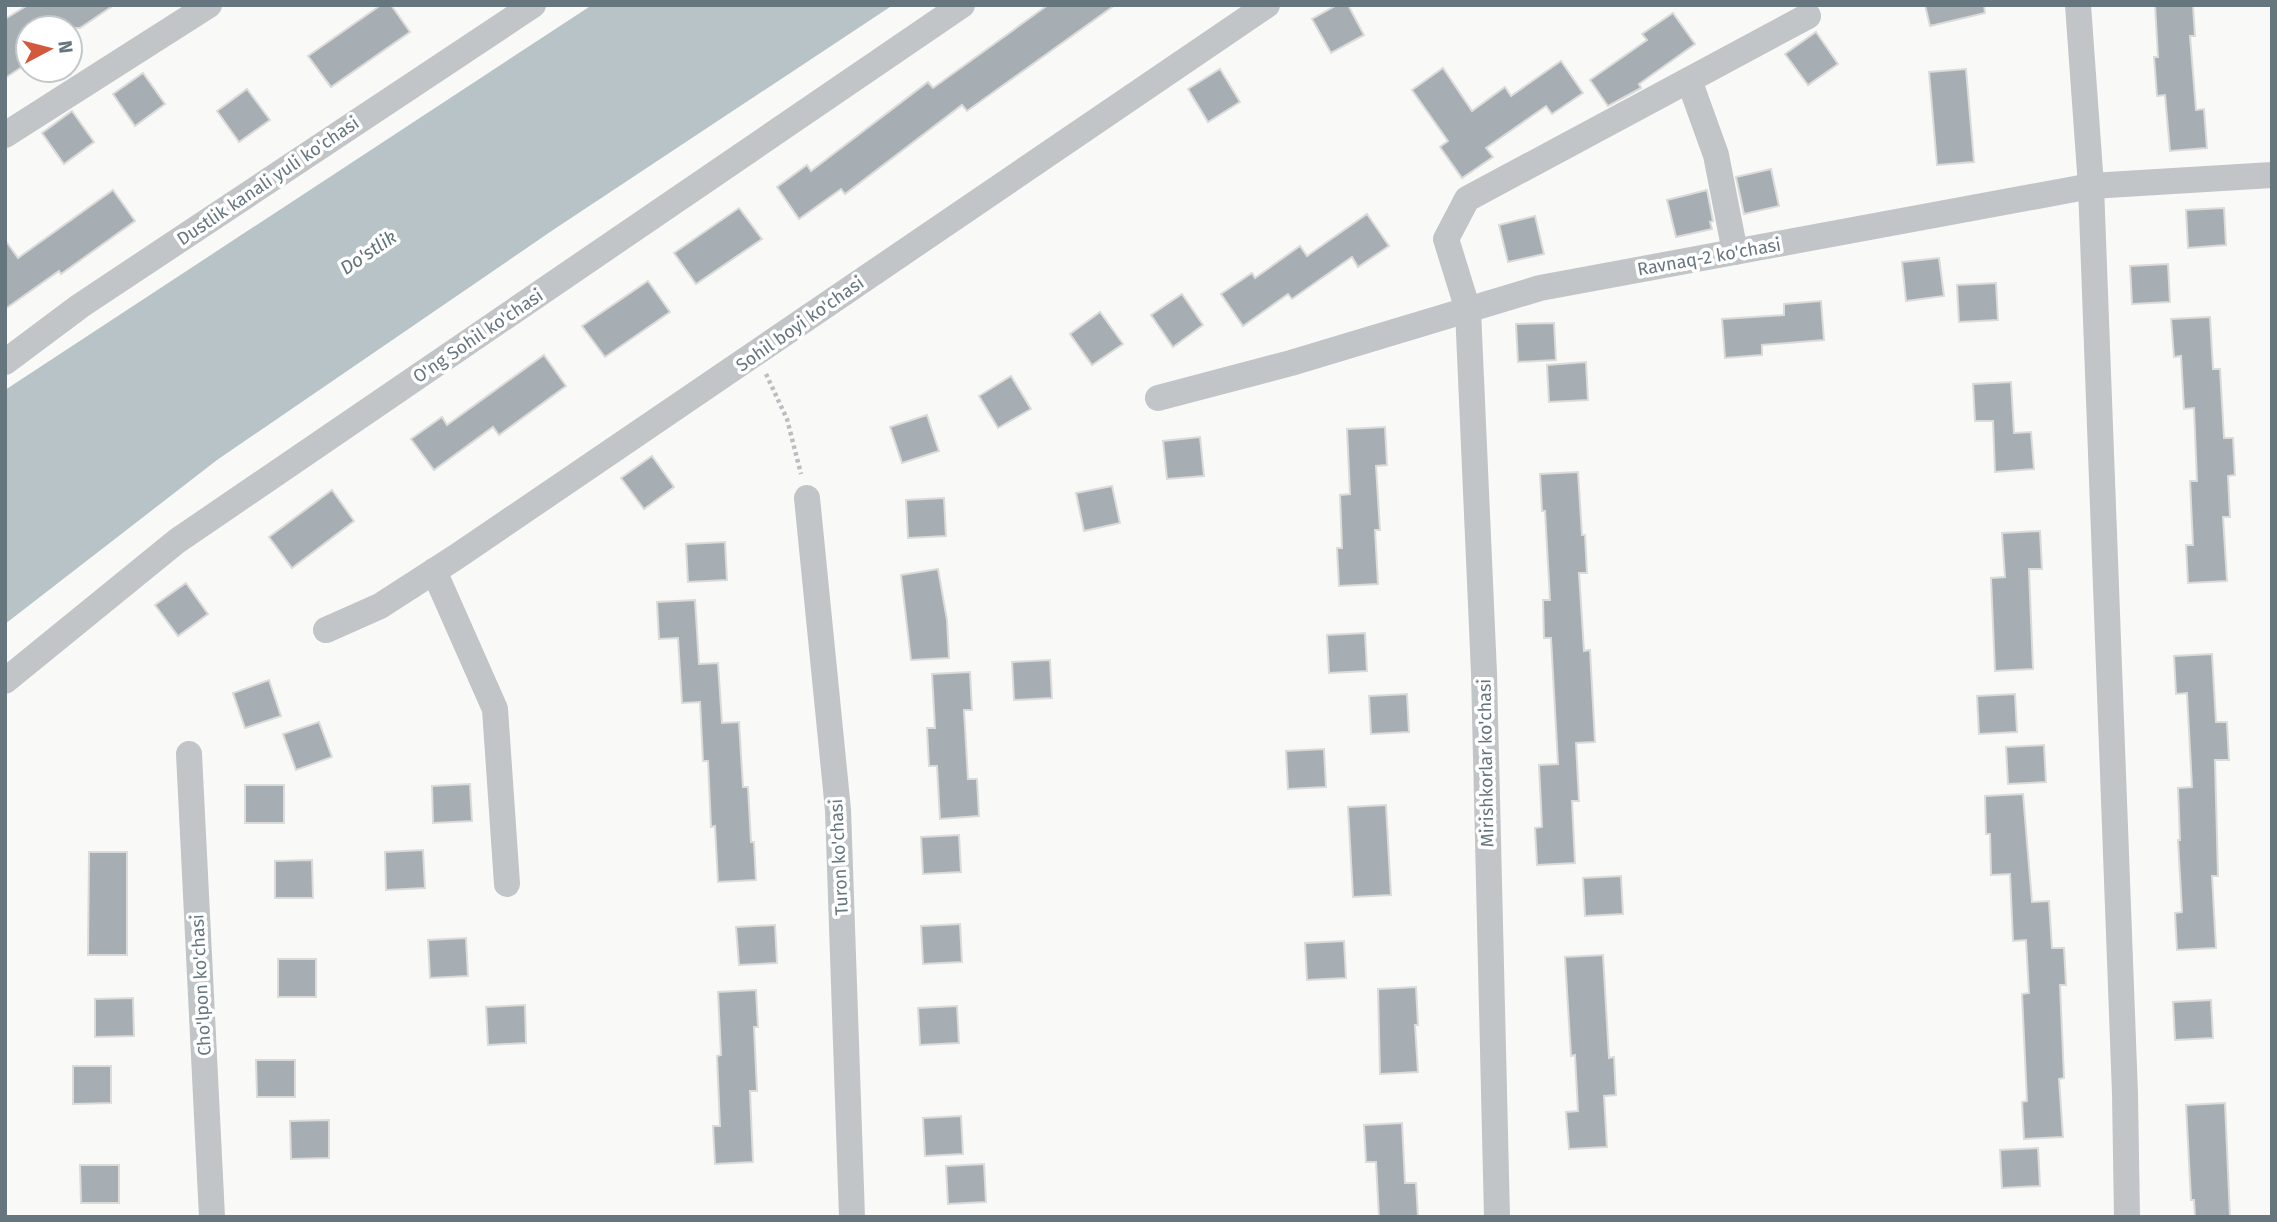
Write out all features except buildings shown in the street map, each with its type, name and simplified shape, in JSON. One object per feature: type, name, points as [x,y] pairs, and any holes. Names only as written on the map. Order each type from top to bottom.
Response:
[{"type":"street","points":[[5,135],[208,5]]},
{"type":"street","name":"Dustlik kanali yuli ko'chasi","points":[[5,362],[80,306],[533,5]]},
{"type":"street","name":"O'ng Sohil ko'chasi","points":[[5,681],[177,541],[961,5]]},
{"type":"street","name":"Sohil boyi ko'chasi","points":[[326,630],[380,606],[434,571],[1267,5]]},
{"type":"street","points":[[2078,5],[2091,186],[2124,1066],[2126,1217]]},
{"type":"street","name":"Mirishkorlar ko'chasi","points":[[1497,1217],[1484,673],[1468,310],[1446,239],[1467,199],[1808,16]]},
{"type":"street","points":[[1689,80],[1716,155],[1735,252]]},
{"type":"street","name":"Ravnaq-2 ko'chasi","points":[[1158,398],[1291,363],[1541,288],[2091,186],[2272,175]]},
{"type":"street","name":"Turon ko'chasi","points":[[807,498],[838,810],[852,1217]]},
{"type":"street","points":[[434,571],[495,709],[507,884]]},
{"type":"street","name":"Cho'lpon ko'chasi","points":[[189,754],[212,1217]]},
{"type":"path","points":[[757,354],[787,419],[807,498]]},
{"type":"water","name":"Do'stlik","points":[[592,5],[893,5],[553,230],[217,460],[5,624],[5,390]]}]
